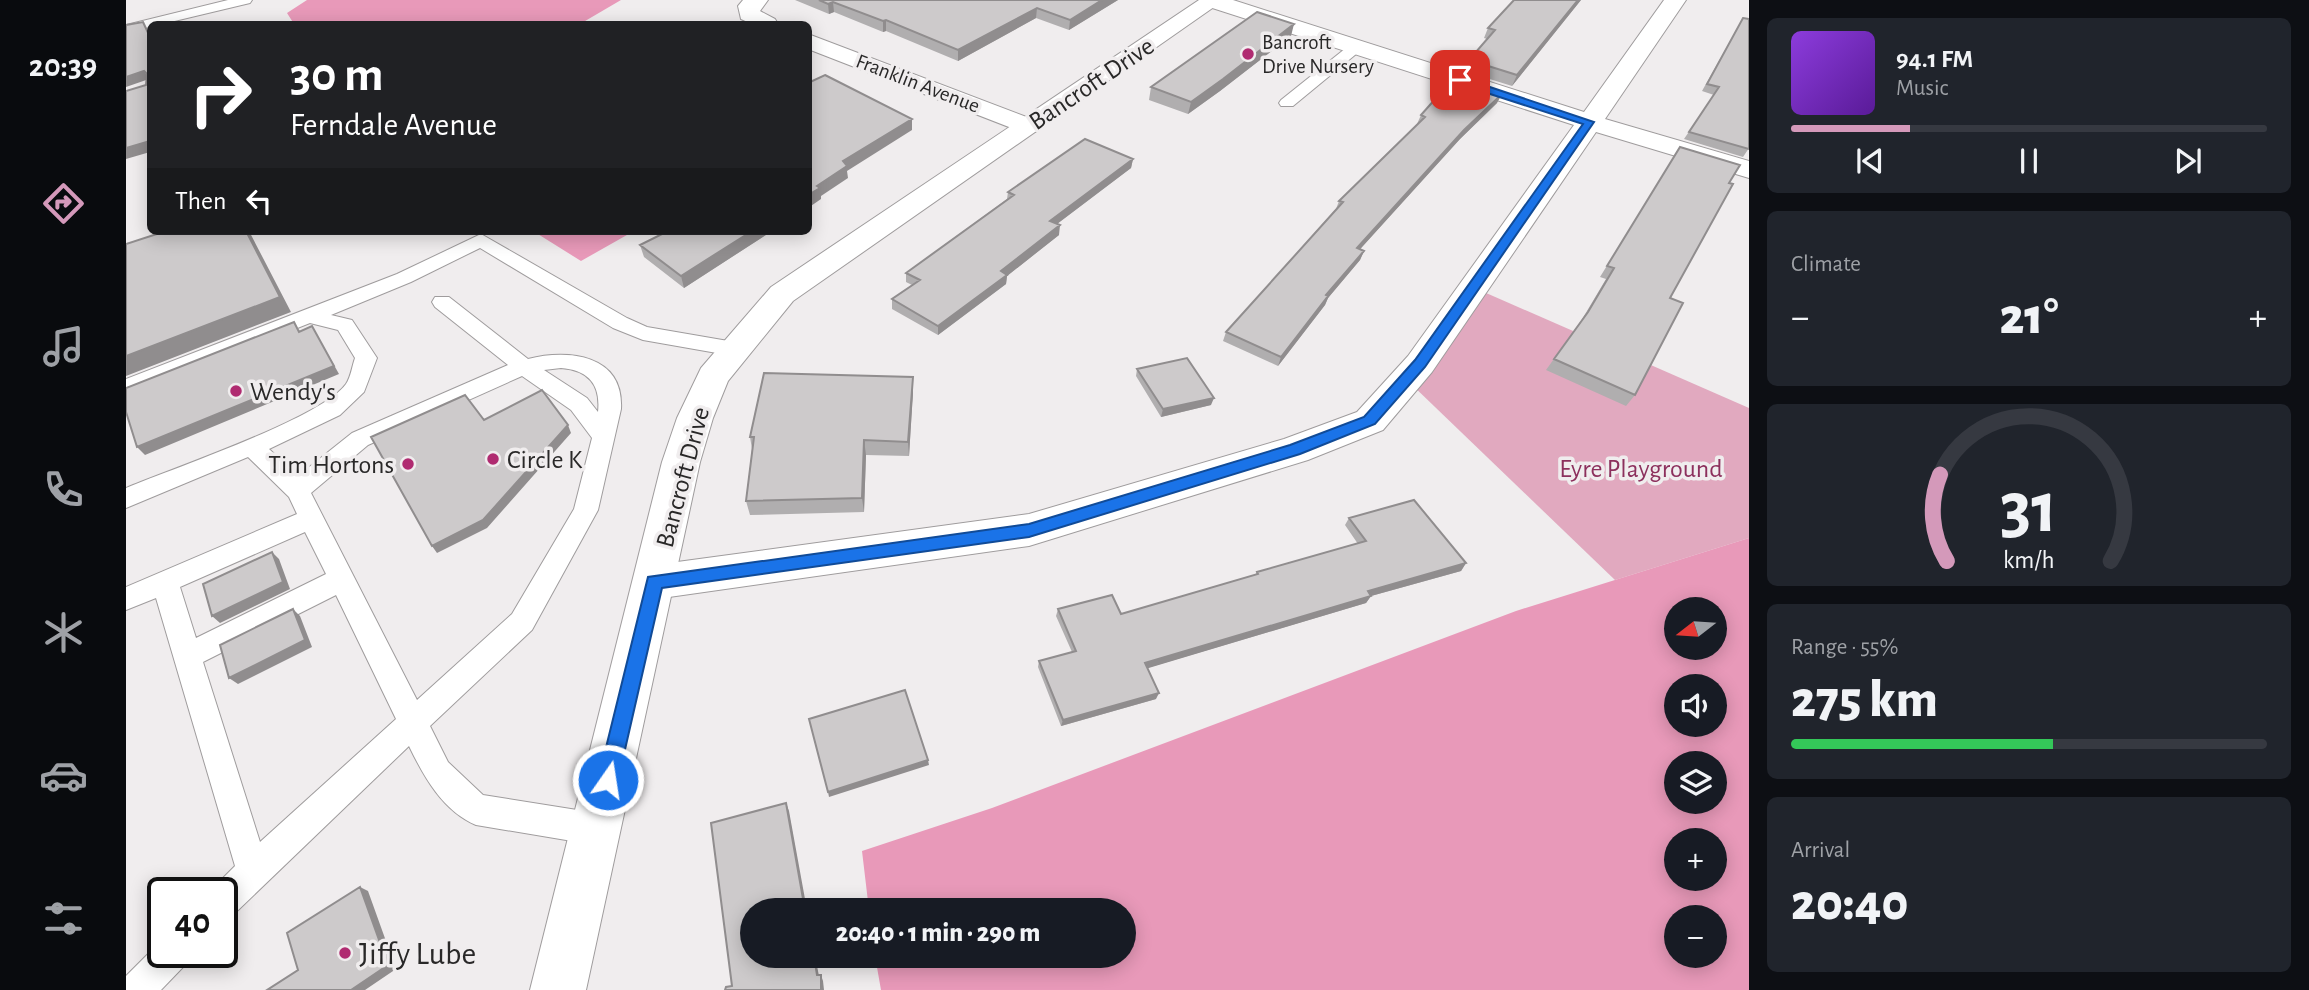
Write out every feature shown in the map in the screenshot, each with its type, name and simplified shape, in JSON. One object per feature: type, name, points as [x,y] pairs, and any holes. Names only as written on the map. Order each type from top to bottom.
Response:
[{"type":"street","points":[[1212,0],[1589,122],[1749,170]]},
{"type":"street","name":"Bancroft Drive","points":[[558,989],[681,462],[695,418],[713,376],[782,294],[1212,0]]},
{"type":"street","points":[[654,582],[1029,530],[1295,450],[1370,421],[1420,363],[1675,0]]},
{"type":"street","points":[[753,3],[749,14],[762,21]]},
{"type":"street","name":"Franklin Avenue","points":[[812,43],[1028,126]]},
{"type":"lane","points":[[159,21],[245,0]]},
{"type":"lane","points":[[126,29],[147,24]]},
{"type":"lane","points":[[1287,103],[1356,47]]},
{"type":"lane","points":[[126,388],[404,278],[481,240],[620,323],[643,333],[734,349]]},
{"type":"lane","points":[[238,886],[522,622],[586,510],[604,436],[579,404],[524,367],[442,302]]},
{"type":"lane","points":[[126,498],[332,409],[356,387],[366,358],[345,326],[309,316]]},
{"type":"lane","points":[[298,491],[360,439],[524,367]]},
{"type":"lane","points":[[251,446],[298,491],[437,772],[476,809],[596,829]]},
{"type":"lane","points":[[126,599],[312,518]]},
{"type":"lane","points":[[187,656],[342,579]]},
{"type":"lane","points":[[165,582],[253,871]]},
{"type":"lane","points":[[137,990],[158,968]]},
{"type":"green space","name":"Eyre Playground","points":[[1477,289],[1749,408],[1749,538],[1615,580],[1409,382]]},
{"type":"shaded area","points":[[307,0],[621,0],[585,21],[292,21],[287,13]]},
{"type":"shaded area","points":[[539,235],[627,235],[581,261]]},
{"type":"shaded area","points":[[1749,538],[1749,990],[881,990],[877,968],[1136,968],[1136,898],[868,898],[862,851],[992,808],[1516,611]]},
{"type":"building","points":[[819,0],[1102,0],[1070,20],[1037,8],[958,50],[886,20]]},
{"type":"building","points":[[1514,0],[1578,0],[1517,75],[1469,60],[1495,30],[1488,28]]},
{"type":"building","points":[[1257,12],[1294,24],[1191,102],[1151,87]]},
{"type":"building","points":[[1743,18],[1749,19],[1749,149],[1689,132],[1719,87],[1707,84]]},
{"type":"building","points":[[143,22],[147,31],[147,74],[144,71],[126,77],[126,25]]},
{"type":"building","points":[[147,74],[147,142],[126,148],[126,91],[146,85]]},
{"type":"building","points":[[825,75],[912,119],[843,161],[847,166],[817,186],[820,188],[812,193],[812,81]]},
{"type":"building","points":[[1453,79],[1502,94],[1464,130],[1357,248],[1364,251],[1326,295],[1328,296],[1281,357],[1226,332],[1343,202],[1339,201],[1425,117],[1421,115]]},
{"type":"building","points":[[1085,139],[1133,159],[1050,221],[1060,225],[1001,271],[1007,275],[938,326],[892,299],[920,280],[906,273],[1014,195],[1008,192]]},
{"type":"building","points":[[1680,147],[1740,165],[1729,183],[1733,184],[1670,298],[1683,303],[1635,395],[1554,359],[1588,312],[1614,268],[1607,266]]},
{"type":"building","points":[[154,235],[248,235],[280,297],[126,356],[126,244]]},
{"type":"building","points":[[660,235],[746,235],[681,276],[640,245]]},
{"type":"building","name":"Wendy's","points":[[294,322],[299,332],[312,326],[334,366],[137,447],[126,412],[126,388]]},
{"type":"building","points":[[1187,358],[1214,398],[1163,409],[1137,369]]},
{"type":"building","points":[[764,373],[913,377],[908,442],[864,440],[862,498],[746,501],[754,437],[750,437]]},
{"type":"building","name":"Circle K","points":[[542,390],[568,425],[483,520],[432,546],[371,437],[465,395],[484,420]]},
{"type":"building","points":[[1414,500],[1466,563],[1368,591],[1371,596],[1145,663],[1159,693],[1063,720],[1039,661],[1076,651],[1058,609],[1112,595],[1121,614],[1366,541],[1349,518]]},
{"type":"building","points":[[272,552],[283,582],[212,616],[203,584]]},
{"type":"building","points":[[293,609],[305,640],[229,678],[220,645]]},
{"type":"building","points":[[905,690],[928,760],[828,792],[809,719]]},
{"type":"building","points":[[786,803],[803,898],[740,898],[740,968],[816,968],[817,975],[821,975],[821,990],[725,990],[726,987],[732,986],[711,823]]},
{"type":"building","name":"Jiffy Lube","points":[[360,887],[388,965],[351,990],[267,990],[298,970],[287,933]]},
{"type":"place","name":"Bancroft Drive Nursery","points":[[1248,54]]},
{"type":"place","name":"Wendy's","points":[[236,391]]},
{"type":"place","name":"Circle K","points":[[493,459]]},
{"type":"place","name":"Tim Hortons","points":[[408,464]]},
{"type":"place","name":"Jiffy Lube","points":[[345,953]]},
{"type":"route","points":[[608,780],[654,582],[1029,530],[1295,450],[1370,421],[1420,363],[1589,122],[1460,80]]}]
